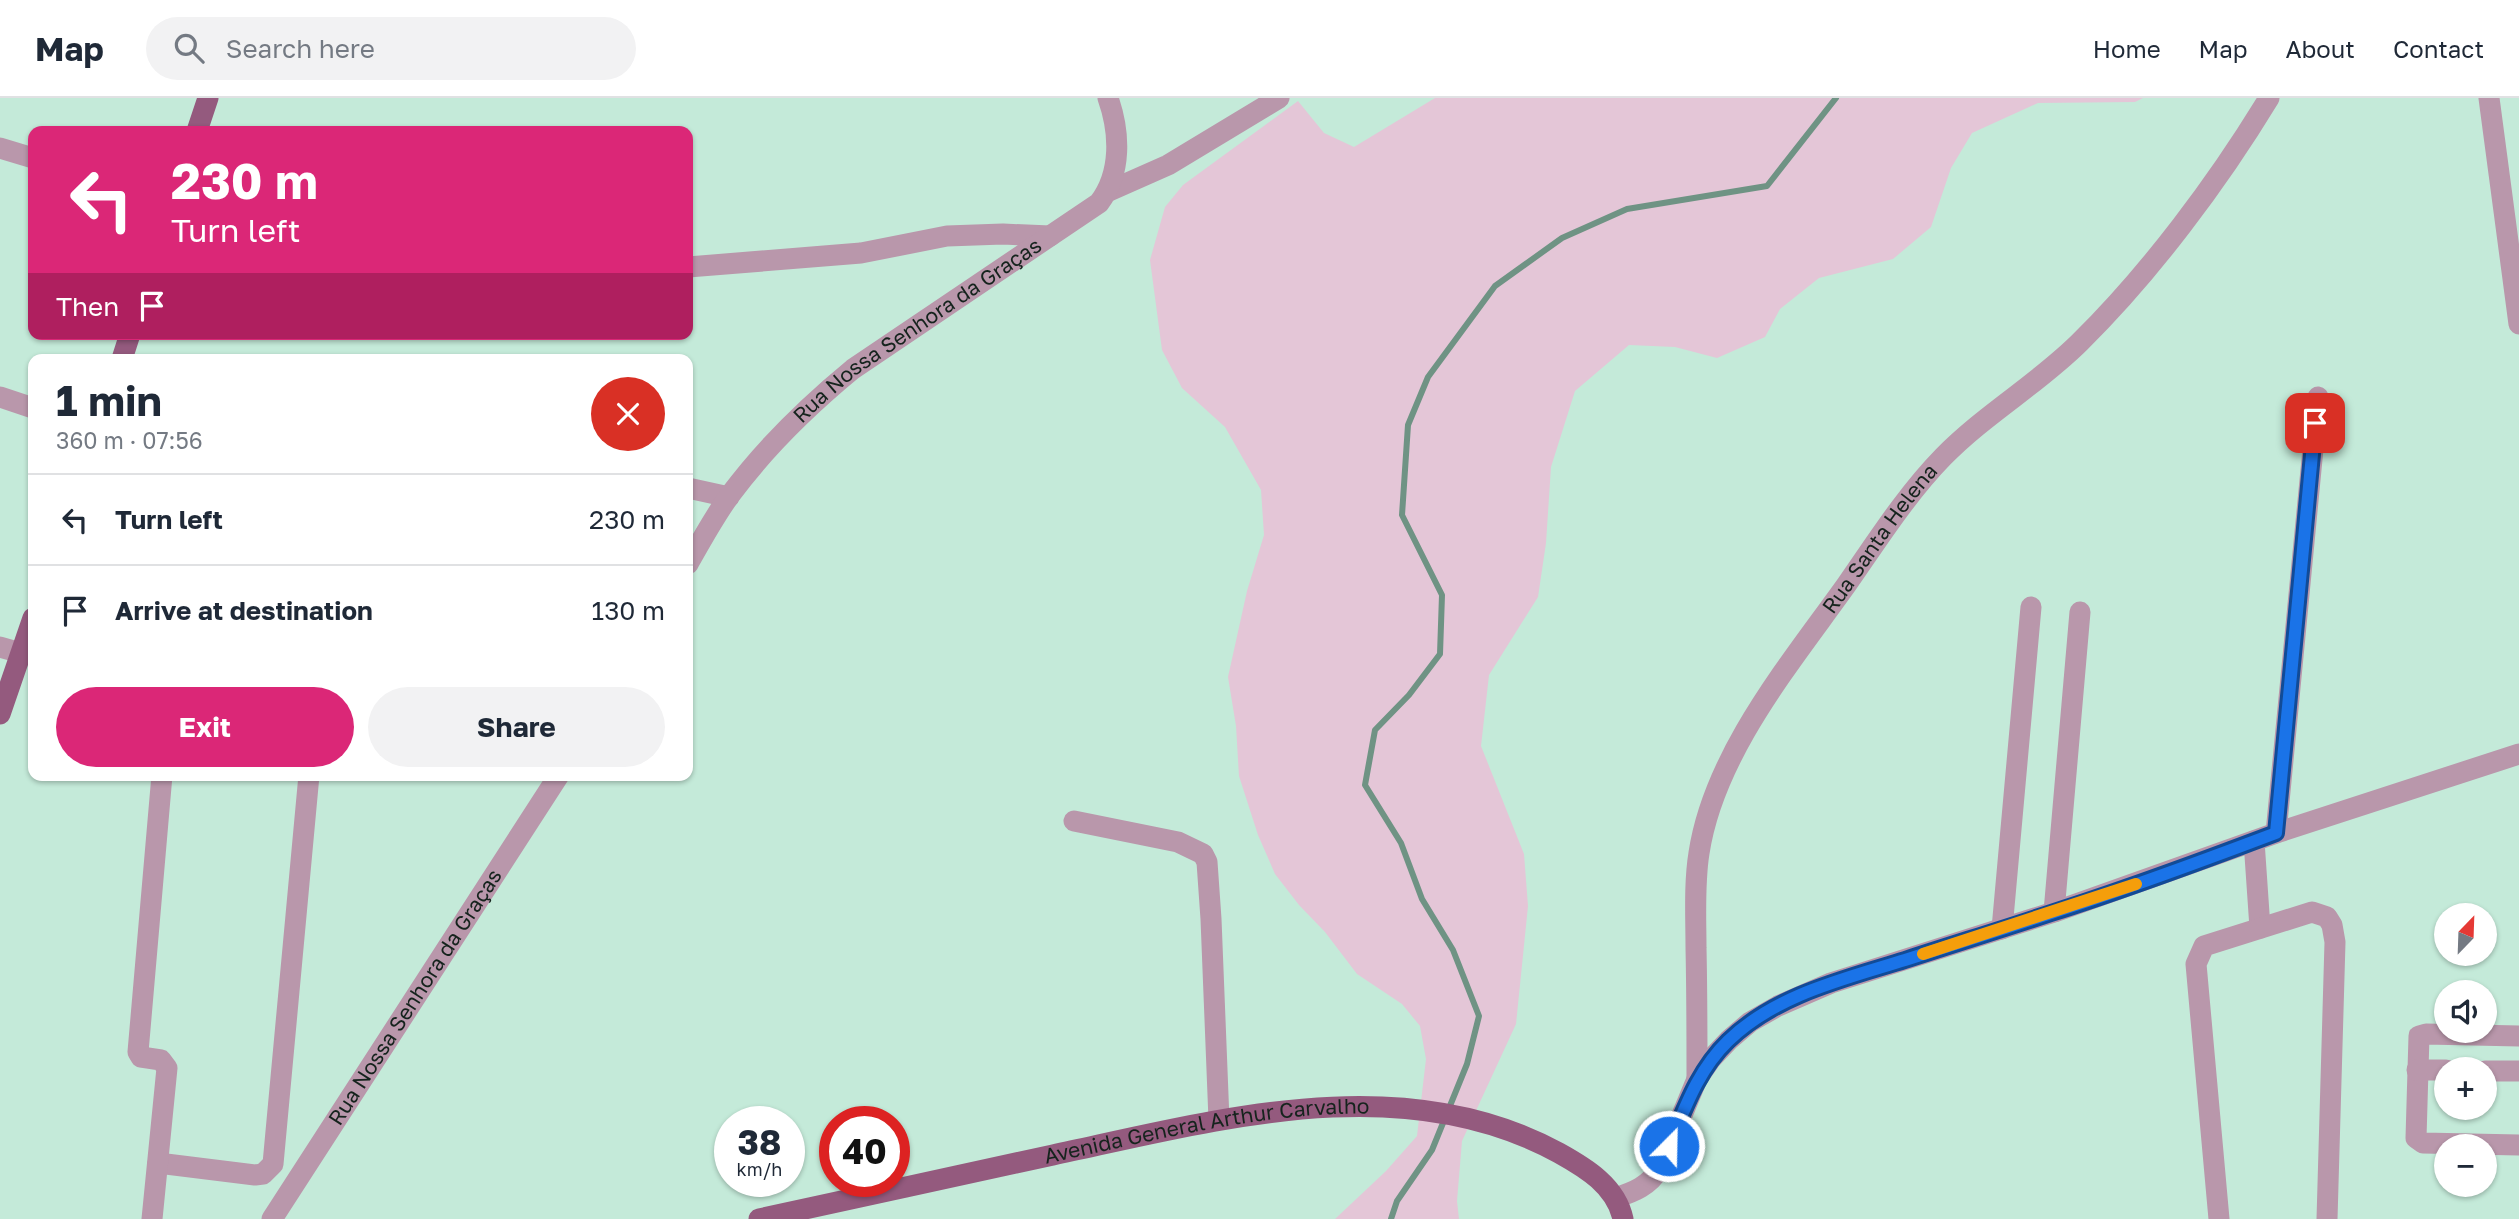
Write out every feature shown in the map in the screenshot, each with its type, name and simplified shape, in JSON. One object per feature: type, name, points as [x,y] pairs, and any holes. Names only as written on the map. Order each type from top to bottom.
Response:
[{"type":"main road","points":[[199,126],[208,98]]},
{"type":"main road","points":[[0,714],[28,633]]},
{"type":"main road","name":"Avenida General Arthur Carvalho","points":[[759,1219],[1219,1120],[1311,1108],[1401,1107],[1461,1116],[1517,1133],[1551,1149],[1581,1165],[1603,1183],[1615,1198],[1623,1219]]},
{"type":"street","points":[[1107,192],[1117,159],[1117,137],[1108,98]]},
{"type":"street","points":[[1107,192],[1168,165],[1279,98]]},
{"type":"street","name":"Rua Santa Helena","points":[[1698,1079],[1696,916],[1699,853],[1708,817],[1737,747],[1773,689],[1914,489],[1945,455],[2037,382],[2114,306],[2216,179],[2269,98]]},
{"type":"street","points":[[2488,98],[2519,324]]},
{"type":"street","points":[[0,148],[28,156]]},
{"type":"street","name":"Rua Nossa Senhora da Graças","points":[[693,556],[729,497],[784,432],[826,391],[853,369],[1100,203],[1107,192]]},
{"type":"street","points":[[693,267],[829,257],[947,236],[1050,236]]},
{"type":"street","points":[[0,397],[28,406]]},
{"type":"street","points":[[2276,833],[2318,397]]},
{"type":"street","points":[[693,489],[729,497]]},
{"type":"street","points":[[2002,929],[2031,607]]},
{"type":"street","points":[[2054,912],[2080,612]]},
{"type":"street","points":[[0,647],[21,653]]},
{"type":"street","points":[[1615,1198],[1644,1187],[1654,1178],[1698,1079],[1729,1040],[1778,1006],[1831,984],[2054,912],[2276,833],[2519,754]]},
{"type":"street","points":[[152,1219],[167,1068],[161,1060],[141,1056],[138,1052],[161,781]]},
{"type":"street","points":[[158,1163],[255,1175],[263,1174],[273,1164],[308,781]]},
{"type":"street","name":"Rua Nossa Senhora da Graças","points":[[272,1219],[555,781]]},
{"type":"street","points":[[1074,821],[1178,842],[1203,853],[1207,862],[1211,919],[1219,1120]]},
{"type":"street","points":[[2254,841],[2260,928]]},
{"type":"street","points":[[2219,1219],[2196,964],[2204,946],[2312,912],[2328,917],[2334,942],[2327,1219]]},
{"type":"street","points":[[2519,1035],[2422,1035],[2417,1040],[2417,1140],[2423,1143],[2519,1145]]},
{"type":"street","points":[[2417,1070],[2434,1070]]},
{"type":"street","points":[[2497,1070],[2519,1071]]},
{"type":"shaded area","points":[[1435,98],[2143,98],[2135,102],[2038,103],[1972,133],[1951,168],[1931,227],[1893,259],[1819,278],[1780,309],[1765,337],[1717,358],[1675,347],[1629,345],[1575,391],[1551,467],[1546,543],[1538,597],[1489,675],[1481,746],[1524,854],[1528,906],[1516,1024],[1462,1141],[1457,1201],[1459,1219],[1335,1219],[1386,1171],[1417,1136],[1426,1059],[1420,1026],[1402,1004],[1357,974],[1275,874],[1258,835],[1239,776],[1236,726],[1228,677],[1247,591],[1264,535],[1261,490],[1225,427],[1182,388],[1162,350],[1150,260],[1165,207],[1183,185],[1298,101],[1324,133],[1354,147]]},
{"type":"waterway","points":[[1391,1219],[1397,1201],[1432,1150],[1467,1064],[1479,1016],[1453,950],[1422,899],[1401,843],[1365,785],[1375,730],[1409,695],[1440,654],[1442,595],[1402,515],[1408,425],[1428,377],[1495,286],[1562,238],[1627,209],[1767,186],[1836,98]]},
{"type":"slow traffic","points":[[1923,954],[2136,884]]},
{"type":"route","points":[[1669,1146],[1698,1079],[1711,1059],[1750,1023],[1778,1006],[1831,984],[2054,912],[2276,833],[2315,423]]}]
